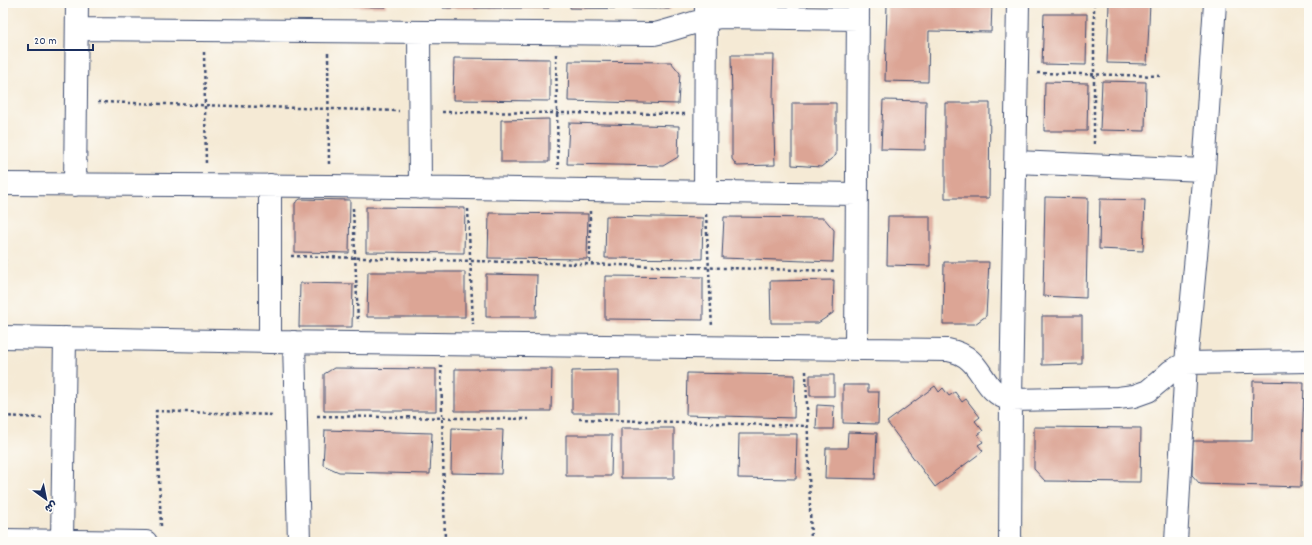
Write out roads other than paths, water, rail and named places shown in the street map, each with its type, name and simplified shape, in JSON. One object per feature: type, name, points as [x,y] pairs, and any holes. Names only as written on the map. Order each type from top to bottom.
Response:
[{"type":"street","points":[[75,185],[77,3]]},
{"type":"street","points":[[1010,542],[1018,3]]},
{"type":"street","points":[[1176,542],[1186,363],[1204,170],[1215,3]]},
{"type":"street","points":[[77,30],[654,34],[668,31],[706,11],[734,16],[858,11],[856,349]]},
{"type":"street","points":[[705,191],[706,11]]},
{"type":"street","points":[[419,32],[420,188]]},
{"type":"street","points":[[1016,162],[1204,170]]},
{"type":"street","points":[[3,184],[270,185],[857,194]]},
{"type":"street","points":[[270,185],[270,342]]},
{"type":"street","points":[[3,337],[270,342],[948,350],[965,355],[972,360],[991,389],[997,394],[1011,400],[1118,398],[1134,396],[1148,391],[1171,371],[1186,363],[1309,361]]},
{"type":"street","points":[[62,541],[65,338]]},
{"type":"street","points":[[294,342],[299,542]]},
{"type":"street","points":[[13,541],[146,542]]}]
